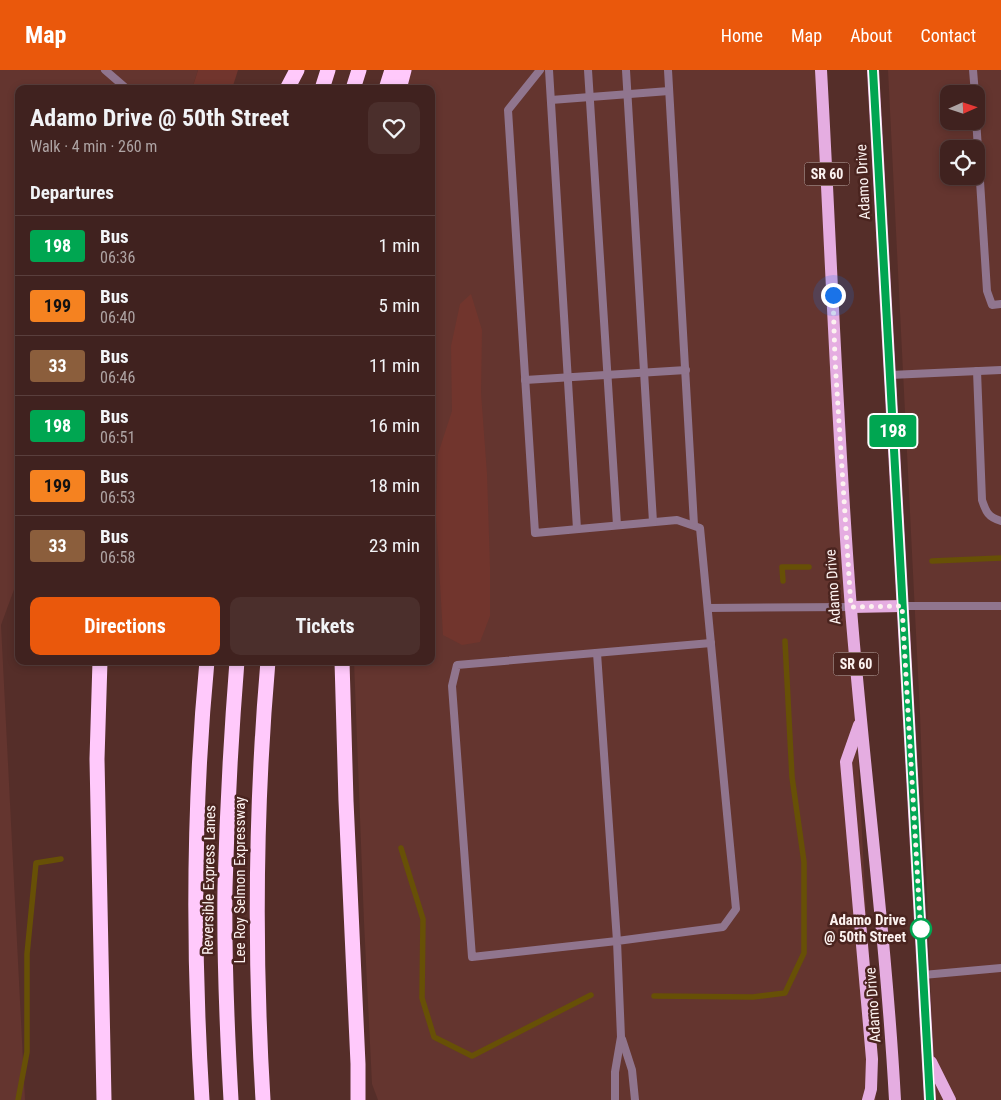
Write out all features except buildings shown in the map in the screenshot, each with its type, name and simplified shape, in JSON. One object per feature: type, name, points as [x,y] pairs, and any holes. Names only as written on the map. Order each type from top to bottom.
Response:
[{"type":"highway","points":[[289,85],[297,70]]},
{"type":"highway","points":[[323,85],[328,70]]},
{"type":"highway","points":[[354,85],[359,70]]},
{"type":"highway","points":[[387,85],[392,70]]},
{"type":"highway","points":[[400,85],[404,70]]},
{"type":"highway","points":[[100,665],[96,759],[104,1098]]},
{"type":"highway","points":[[202,1100],[196,976],[197,826],[207,665]]},
{"type":"highway","name":"Reversible Express Lanes","points":[[231,1100],[227,1029],[225,890],[231,742],[237,665]]},
{"type":"highway","name":"Lee Roy Selmon Expressway","points":[[263,1100],[258,998],[256,864],[261,737],[268,665]]},
{"type":"highway","points":[[342,665],[358,1100]]},
{"type":"highway","points":[[358,1064],[366,1100]]},
{"type":"main road","name":"Adamo Drive","points":[[821,70],[833,279],[836,369],[851,607],[860,720],[881,912],[895,1100]]},
{"type":"main road","name":"Adamo Drive","points":[[873,70],[930,1100]]},
{"type":"main road","points":[[851,607],[902,606]]},
{"type":"main road","points":[[860,720],[846,762],[872,1059],[871,1089],[868,1100]]},
{"type":"main road","points":[[928,1057],[950,1100]]},
{"type":"lane","points":[[105,70],[122,85]]},
{"type":"lane","points":[[540,70],[508,110],[534,533],[678,520],[700,528],[708,608],[736,909],[723,928],[472,957],[452,686],[457,665],[711,643]]},
{"type":"lane","points":[[549,70],[577,529]]},
{"type":"lane","points":[[588,70],[617,525]]},
{"type":"lane","points":[[626,70],[653,522]]},
{"type":"lane","points":[[668,70],[694,525]]},
{"type":"lane","points":[[973,70],[974,85]]},
{"type":"lane","points":[[551,100],[669,91]]},
{"type":"lane","points":[[977,130],[987,291],[992,304],[1001,304]]},
{"type":"lane","points":[[525,380],[686,370]]},
{"type":"lane","points":[[890,375],[1001,370]]},
{"type":"lane","points":[[977,371],[982,500],[986,513],[992,518],[1001,521]]},
{"type":"lane","points":[[902,606],[1001,606]]},
{"type":"lane","points":[[708,608],[851,607]]},
{"type":"lane","points":[[597,653],[617,941],[621,1037],[615,1072],[615,1100]]},
{"type":"lane","points":[[923,975],[1001,968]]},
{"type":"lane","points":[[621,1037],[632,1070],[635,1100]]},
{"type":"shaded area","points":[[0,70],[198,70],[193,85],[15,85],[15,587],[1,625],[25,1100],[0,1100]]},
{"type":"shaded area","points":[[198,70],[238,70],[233,85],[193,85]]},
{"type":"shaded area","points":[[411,70],[822,70],[876,1100],[378,1100],[372,1084],[354,665],[435,665],[435,85],[406,85]]},
{"type":"shaded area","points":[[888,70],[1001,70],[1001,1100],[935,1100],[920,714]]},
{"type":"shaded area","points":[[471,294],[482,330],[481,393],[487,474],[490,616],[480,642],[462,645],[443,635],[436,516],[438,454],[452,411],[451,346],[460,304]]},
{"type":"waterway","points":[[932,561],[1001,558]]},
{"type":"waterway","points":[[783,581],[782,567],[809,567]]},
{"type":"waterway","points":[[654,996],[753,997],[785,993],[804,953],[804,862],[792,777],[785,641]]},
{"type":"waterway","points":[[401,848],[423,919],[422,998],[434,1037],[472,1056],[591,995]]},
{"type":"waterway","points":[[18,1100],[27,1052],[27,954],[36,863],[61,859]]},
{"type":"bus line","name":"198","points":[[873,70],[930,1100]]},
{"type":"place","name":"Adamo Drive @ 50th Street","points":[[921,929]]},
{"type":"route","points":[[833,295],[835,360],[851,607],[902,606],[921,937],[921,929]]}]
